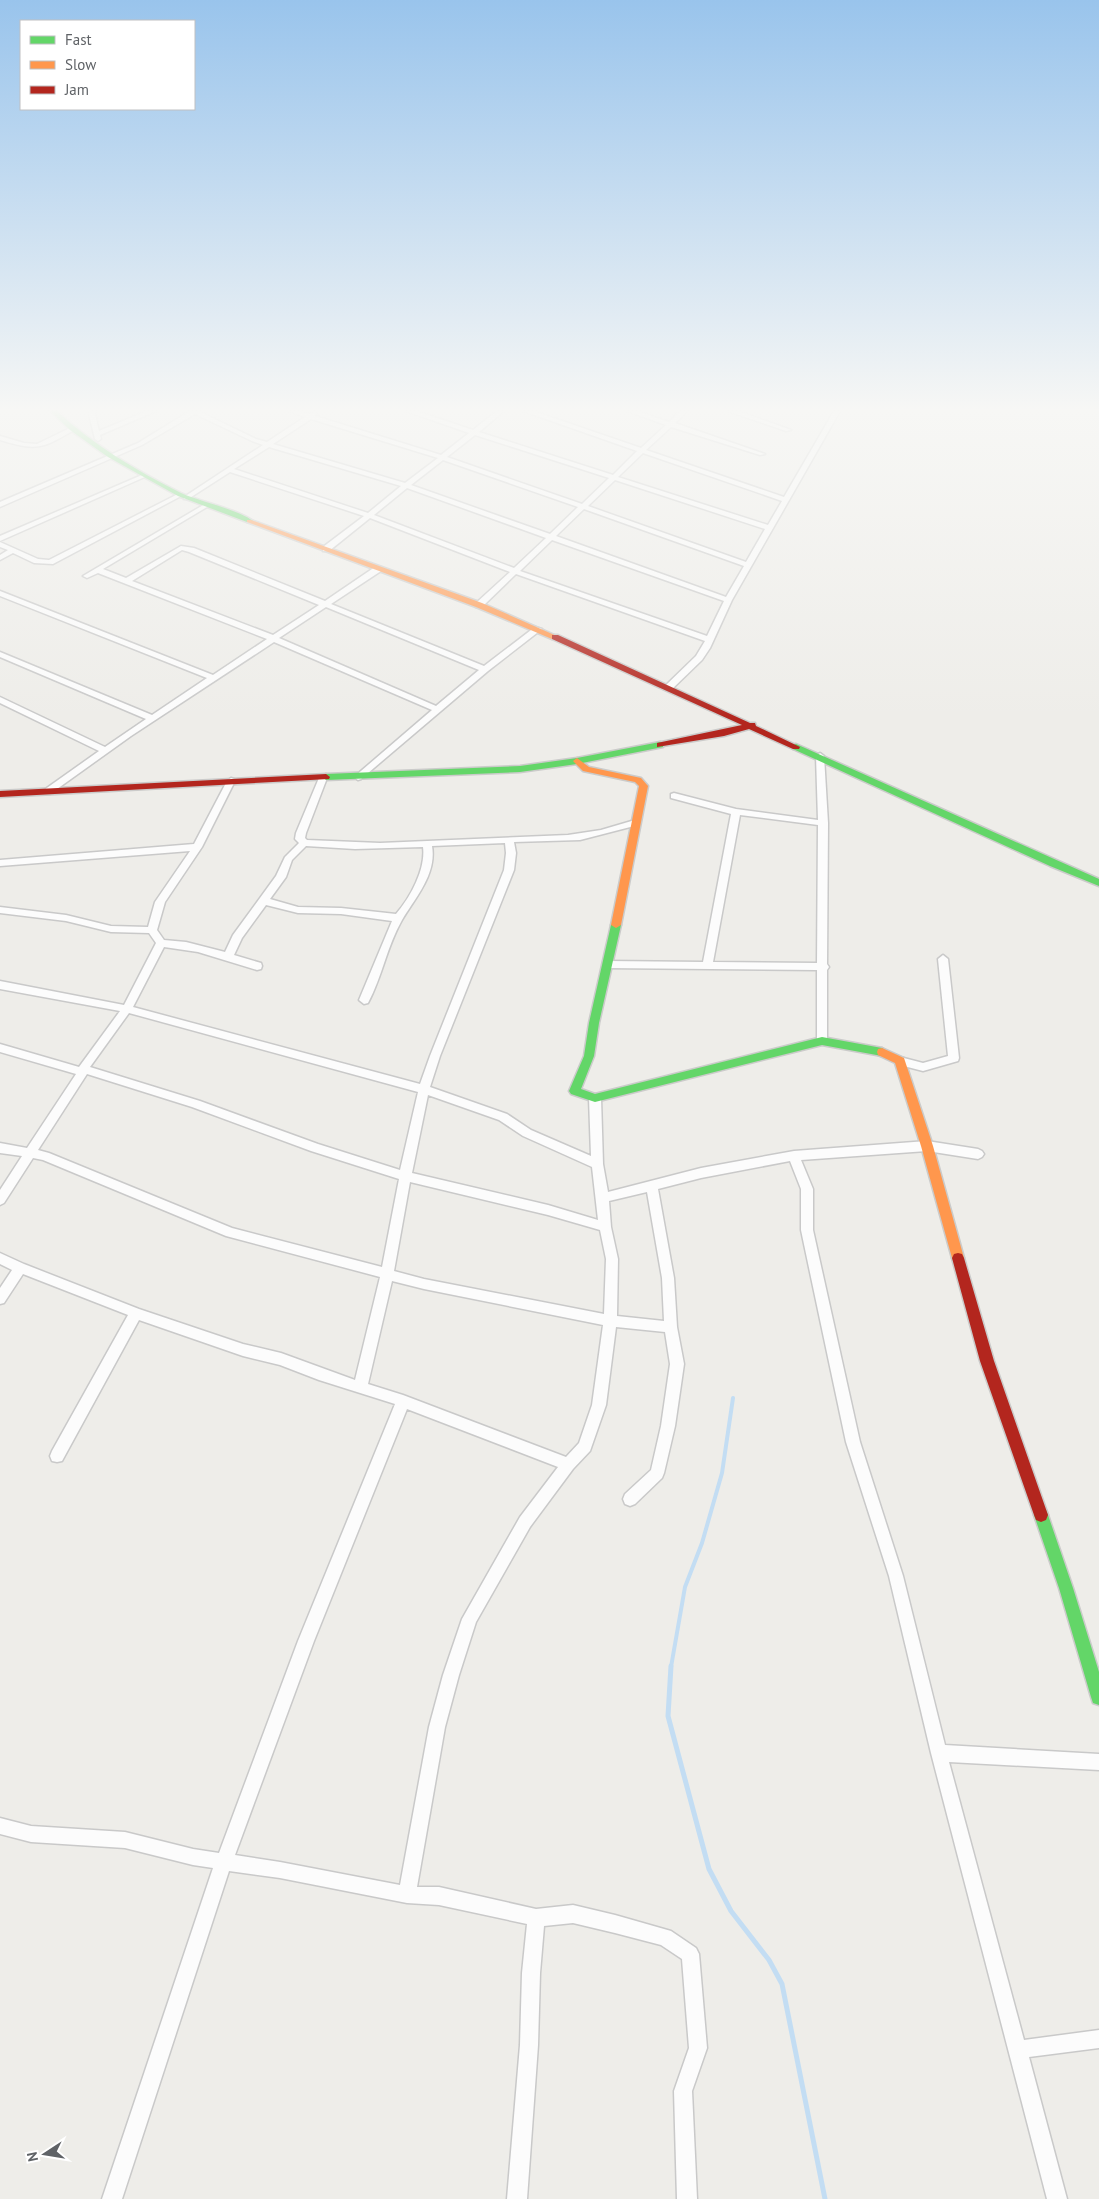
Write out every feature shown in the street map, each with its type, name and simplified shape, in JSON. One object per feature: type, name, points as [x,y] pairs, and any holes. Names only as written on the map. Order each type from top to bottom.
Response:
[{"type":"street","points":[[0,539],[58,514]]},
{"type":"street","points":[[0,544],[37,561],[50,562],[149,514]]},
{"type":"street","points":[[87,576],[193,514]]},
{"type":"street","points":[[227,514],[479,605],[538,629],[820,756],[1052,864],[1099,883]]},
{"type":"street","points":[[364,514],[514,571],[710,640]]},
{"type":"street","points":[[483,514],[728,600]]},
{"type":"street","points":[[479,605],[576,514]]},
{"type":"street","points":[[605,514],[749,565]]},
{"type":"street","points":[[727,514],[770,528]]},
{"type":"street","points":[[668,688],[699,658],[710,640],[728,600],[778,514]]},
{"type":"street","points":[[326,549],[368,515]]},
{"type":"street","points":[[126,581],[181,548],[191,550],[485,669]]},
{"type":"street","points":[[0,558],[13,550]]},
{"type":"street","points":[[47,792],[152,718],[378,569]]},
{"type":"street","points":[[98,570],[274,639],[436,709]]},
{"type":"street","points":[[0,592],[214,678]]},
{"type":"street","points":[[358,776],[436,709],[538,629]]},
{"type":"street","points":[[0,654],[152,718]]},
{"type":"street","points":[[0,700],[105,750]]},
{"type":"street","points":[[0,794],[231,781],[520,769],[577,761],[724,734],[752,725]]},
{"type":"street","points":[[820,756],[824,967],[822,1041]]},
{"type":"street","points":[[577,761],[586,768],[638,780],[644,786],[589,1056],[575,1090],[595,1098],[822,1041],[883,1052],[900,1061],[923,1067],[954,1058],[943,959]]},
{"type":"street","points":[[323,778],[301,833],[300,839],[304,843],[355,846],[545,838],[561,840],[596,836],[636,823]]},
{"type":"street","points":[[152,930],[160,902],[197,847],[231,781]]},
{"type":"street","points":[[674,796],[736,812],[822,823]]},
{"type":"street","points":[[707,966],[736,812]]},
{"type":"street","points":[[360,1388],[387,1273],[424,1089],[435,1056],[509,870],[512,853],[509,840]]},
{"type":"street","points":[[228,957],[237,937],[281,876],[288,859],[304,843]]},
{"type":"street","points":[[364,1000],[398,918],[407,910],[422,876],[430,850],[427,843]]},
{"type":"street","points":[[0,863],[197,847]]},
{"type":"street","points":[[263,901],[298,910],[341,911],[398,918]]},
{"type":"street","points":[[0,910],[66,918],[111,929],[152,930]]},
{"type":"street","points":[[152,930],[161,943]]},
{"type":"street","points":[[161,943],[178,944],[257,966]]},
{"type":"street","points":[[0,1200],[83,1071],[127,1009],[161,943]]},
{"type":"street","points":[[608,966],[824,967]]},
{"type":"street","points":[[0,985],[127,1009],[424,1089],[503,1117],[527,1132],[597,1164]]},
{"type":"street","points":[[0,1048],[196,1104],[315,1148],[405,1176],[548,1210],[605,1227]]},
{"type":"street","points":[[900,1061],[927,1146],[987,1361],[1066,1588],[1099,1697]]},
{"type":"street","points":[[407,1895],[437,1727],[450,1675],[470,1619],[525,1522],[568,1464],[586,1446],[599,1405],[610,1321],[612,1260],[605,1227],[603,1198],[597,1164],[595,1098]]},
{"type":"street","points":[[603,1198],[701,1173],[794,1156],[927,1146],[978,1154]]},
{"type":"street","points":[[0,1148],[45,1156],[230,1232],[424,1284],[610,1321],[671,1327]]},
{"type":"street","points":[[794,1156],[807,1189],[807,1230],[853,1442],[896,1576],[939,1753],[1057,2199]]},
{"type":"street","points":[[630,1499],[657,1473],[668,1426],[677,1364],[671,1327],[668,1278],[652,1186]]},
{"type":"street","points":[[0,1258],[20,1268],[136,1313],[242,1350],[281,1359],[360,1388],[403,1401],[568,1464]]},
{"type":"street","points":[[0,1299],[20,1268]]},
{"type":"street","points":[[57,1456],[136,1313]]},
{"type":"street","points":[[112,2199],[224,1862],[306,1642],[403,1401]]},
{"type":"street","points":[[939,1753],[1099,1762]]},
{"type":"street","points":[[0,1826],[31,1834],[124,1840],[193,1857],[280,1870],[407,1895],[439,1896],[536,1918],[573,1914],[665,1937],[690,1954],[698,2048],[683,2091],[687,2199]]},
{"type":"street","points":[[517,2199],[529,2045],[531,1973],[536,1918]]},
{"type":"street","points":[[1017,2050],[1099,2039]]},
{"type":"waterway","points":[[671,1667],[685,1587],[702,1543],[722,1473],[733,1398]]},
{"type":"waterway","points":[[671,1666],[668,1716],[709,1869],[731,1911],[769,1960],[782,1984],[825,2199]]},
{"type":"traffic: fast","points":[[229,514],[249,521]]},
{"type":"traffic: fast","points":[[326,777],[520,769],[577,761],[660,745]]},
{"type":"traffic: fast","points":[[796,747],[1053,864],[1099,883]]},
{"type":"traffic: fast","points":[[616,925],[594,1023],[589,1056],[575,1091],[595,1098],[822,1041],[882,1052]]},
{"type":"traffic: fast","points":[[1041,1515],[1066,1588],[1099,1697]]},
{"type":"traffic: slow","points":[[249,521],[479,605],[555,637]]},
{"type":"traffic: slow","points":[[577,761],[586,769],[638,780],[644,786],[616,925]]},
{"type":"traffic: slow","points":[[882,1052],[900,1061],[927,1146],[958,1258]]},
{"type":"traffic: jam","points":[[555,637],[796,747]]},
{"type":"traffic: jam","points":[[660,745],[724,733],[752,725]]},
{"type":"traffic: jam","points":[[0,794],[326,777]]},
{"type":"traffic: jam","points":[[958,1258],[987,1361],[1041,1515]]}]
